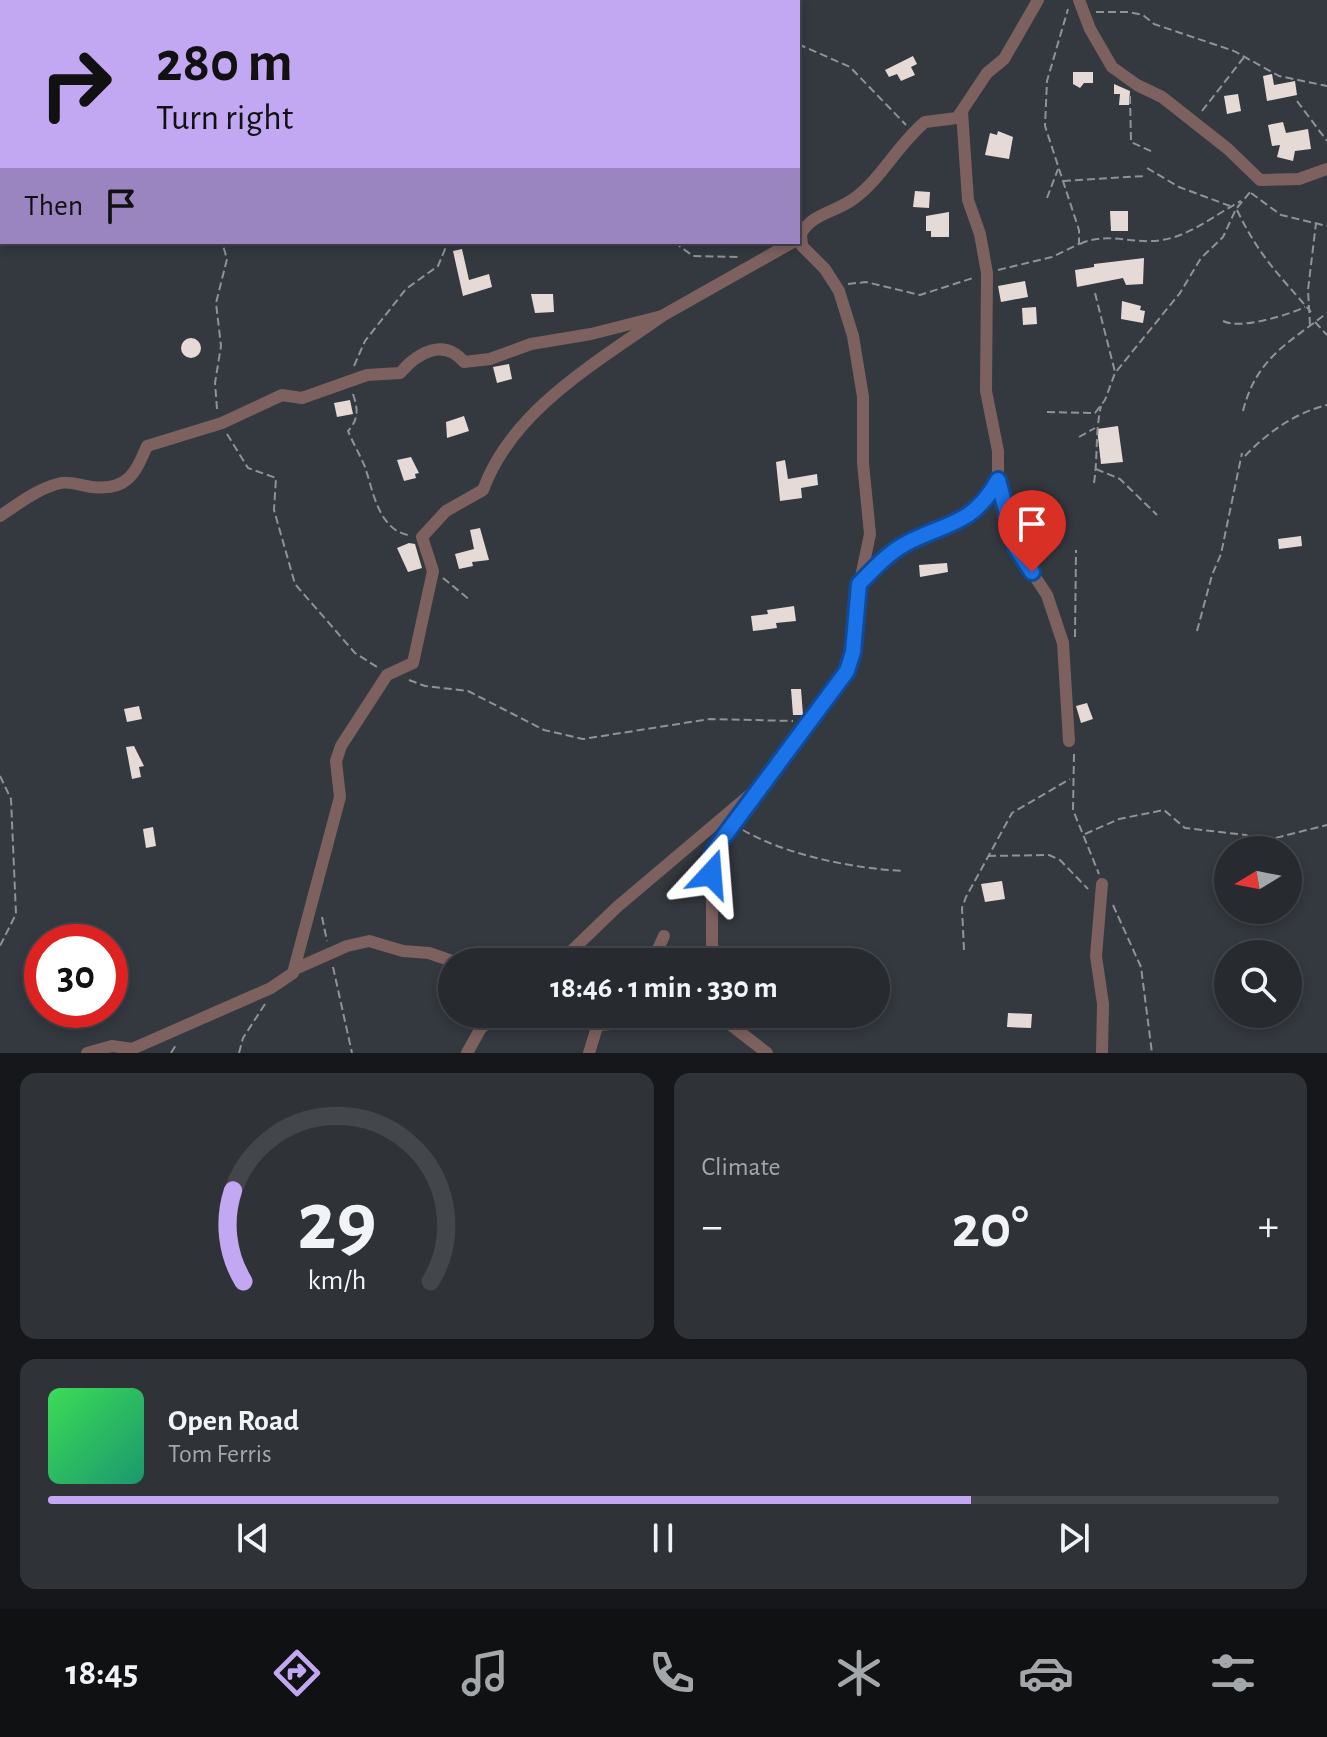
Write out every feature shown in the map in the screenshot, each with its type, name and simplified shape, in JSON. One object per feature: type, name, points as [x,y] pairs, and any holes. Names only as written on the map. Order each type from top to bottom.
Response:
[{"type":"street","points":[[800,235],[816,217],[854,199],[880,175],[912,132],[925,122],[957,118],[987,73],[1004,59],[1038,0]]},
{"type":"street","points":[[1079,0],[1083,14],[1112,67],[1162,97],[1260,180],[1299,179],[1327,169]]},
{"type":"street","points":[[962,112],[968,200],[980,234],[987,273],[986,391],[998,451],[998,480],[1016,548],[1047,595],[1063,643],[1069,741]]},
{"type":"street","points":[[87,1053],[112,1046],[132,1049],[287,979],[295,969],[340,797],[336,761],[341,746],[387,675],[413,663],[433,571],[422,537],[446,511],[483,490],[491,468],[521,425],[587,371],[662,316],[789,244]]},
{"type":"street","points":[[713,948],[712,854],[847,671],[853,652],[859,584],[870,534],[863,463],[863,397],[853,336],[836,284],[800,244]]},
{"type":"street","points":[[0,516],[44,487],[66,482],[96,487],[118,484],[133,477],[147,446],[222,423],[282,395],[302,398],[367,375],[400,373],[412,359],[438,348],[455,351],[464,362],[490,359],[531,344],[591,334],[662,316]]},
{"type":"street","points":[[859,584],[906,543],[945,530],[985,503],[998,480]]},
{"type":"street","points":[[575,948],[617,907],[759,787]]},
{"type":"street","points":[[1102,884],[1096,956],[1103,1004],[1102,1053]]},
{"type":"street","points":[[658,948],[664,936]]},
{"type":"street","points":[[295,969],[330,953],[369,941],[403,951],[438,956]]},
{"type":"street","points":[[467,1053],[481,1028]]},
{"type":"street","points":[[589,1053],[598,1028]]},
{"type":"street","points":[[738,1028],[767,1053]]},
{"type":"path","points":[[1070,0],[1047,81],[1045,126],[1079,230],[1079,244]]},
{"type":"path","points":[[1083,14],[1128,12],[1143,15],[1154,24],[1245,55],[1279,76],[1327,86]]},
{"type":"path","points":[[800,45],[850,67],[912,132]]},
{"type":"path","points":[[1191,120],[1213,99],[1245,55]]},
{"type":"path","points":[[1130,80],[1131,142],[1153,152]]},
{"type":"path","points":[[1297,101],[1327,141]]},
{"type":"path","points":[[1047,198],[1058,168]]},
{"type":"path","points":[[1147,168],[1179,187],[1231,206]]},
{"type":"path","points":[[1062,181],[1145,176]]},
{"type":"path","points":[[1094,483],[1096,428],[1101,405],[1115,373],[1180,293],[1201,258],[1223,237],[1236,209],[1260,180]]},
{"type":"path","points":[[1250,192],[1281,215],[1327,226]]},
{"type":"path","points":[[836,284],[866,282],[920,295],[987,273],[1052,257],[1079,244],[1112,236],[1141,242],[1173,238],[1243,200]]},
{"type":"path","points":[[1236,209],[1250,238],[1282,283],[1311,312]]},
{"type":"path","points":[[1310,326],[1308,290],[1316,223]]},
{"type":"path","points":[[422,537],[400,533],[370,494],[365,468],[348,431],[356,423],[358,408],[349,382],[365,341],[406,289],[438,266],[447,244]]},
{"type":"path","points":[[677,244],[700,257],[763,258]]},
{"type":"path","points":[[1095,293],[1115,373]]},
{"type":"path","points":[[1223,321],[1234,324],[1275,319],[1306,307]]},
{"type":"path","points":[[1243,411],[1251,381],[1261,367],[1327,313]]},
{"type":"path","points":[[1315,322],[1327,335]]},
{"type":"path","points":[[1047,412],[1083,415],[1095,413],[1101,405]]},
{"type":"path","points":[[1243,458],[1260,441],[1303,411],[1327,405]]},
{"type":"path","points":[[1079,437],[1096,428]]},
{"type":"path","points":[[1197,631],[1214,568],[1221,554],[1242,453]]},
{"type":"path","points":[[1096,469],[1120,479],[1157,515]]},
{"type":"path","points":[[433,571],[470,600]]},
{"type":"path","points":[[0,776],[11,799],[16,914],[0,946]]},
{"type":"path","points":[[964,950],[962,908],[1017,808],[1071,778]]},
{"type":"path","points":[[1083,835],[1119,819],[1164,810],[1185,828],[1246,835],[1259,842],[1327,825]]},
{"type":"path","points":[[734,824],[753,836],[803,853],[865,867],[904,871]]},
{"type":"path","points":[[988,856],[1055,857],[1100,901]]},
{"type":"path","points":[[1102,884],[1141,967],[1152,1053]]},
{"type":"path","points":[[315,892],[352,1053]]},
{"type":"path","points":[[239,1053],[243,1038],[272,996]]},
{"type":"building","points":[[913,56],[917,64],[911,67],[915,75],[901,81],[897,74],[889,77],[885,70]]},
{"type":"building","points":[[1073,72],[1093,72],[1093,83],[1084,83],[1080,88],[1073,84]]},
{"type":"building","points":[[1272,74],[1274,85],[1295,81],[1297,95],[1267,101],[1263,76]]},
{"type":"building","points":[[1114,84],[1130,91],[1129,105],[1119,105],[1120,94],[1114,94]]},
{"type":"building","points":[[1238,94],[1241,111],[1227,114],[1224,96]]},
{"type":"building","points":[[1283,122],[1286,133],[1308,129],[1311,149],[1295,151],[1293,161],[1277,157],[1280,145],[1272,146],[1268,125]]},
{"type":"building","points":[[998,131],[1013,137],[1009,159],[985,155],[990,133],[997,135]]},
{"type":"building","points":[[915,191],[930,192],[929,208],[913,207]]},
{"type":"building","points":[[1110,211],[1128,211],[1128,231],[1111,231]]},
{"type":"building","points":[[949,212],[949,237],[931,237],[931,231],[926,231],[926,216]]},
{"type":"building","points":[[462,249],[469,280],[489,274],[492,287],[463,296],[453,251]]},
{"type":"building","points":[[1144,258],[1143,284],[1126,285],[1123,278],[1077,287],[1075,270],[1094,267],[1094,264]]},
{"type":"building","points":[[1025,281],[1028,297],[1001,302],[998,286]]},
{"type":"building","points":[[531,294],[553,294],[554,312],[535,313]]},
{"type":"building","points":[[1122,301],[1141,306],[1140,310],[1145,311],[1143,323],[1121,319]]},
{"type":"building","points":[[1036,307],[1037,324],[1023,325],[1022,308]]},
{"type":"building","points":[[187,338],[195,338],[201,348],[195,358],[187,358],[181,352],[181,344]]},
{"type":"building","points":[[509,364],[512,379],[497,383],[493,367]]},
{"type":"building","points":[[350,400],[353,414],[337,417],[334,403]]},
{"type":"building","points":[[464,416],[469,431],[447,438],[446,422]]},
{"type":"building","points":[[1118,426],[1123,462],[1101,464],[1097,429]]},
{"type":"building","points":[[411,457],[419,473],[415,474],[416,478],[404,481],[397,460]]},
{"type":"building","points":[[785,460],[788,479],[817,474],[818,485],[801,488],[802,498],[780,501],[776,462]]},
{"type":"building","points":[[480,528],[489,560],[472,562],[473,566],[459,569],[455,554],[474,549],[470,530]]},
{"type":"building","points":[[1301,536],[1302,546],[1279,549],[1278,539]]},
{"type":"building","points":[[415,544],[422,568],[408,572],[397,548]]},
{"type":"building","points":[[947,563],[948,572],[920,577],[919,565]]},
{"type":"building","points":[[794,606],[796,621],[776,623],[777,628],[753,631],[751,616]]},
{"type":"building","points":[[791,689],[801,689],[803,715],[793,715]]},
{"type":"building","points":[[1087,703],[1093,719],[1081,723],[1076,706]]},
{"type":"building","points":[[139,706],[142,719],[127,722],[124,709]]},
{"type":"building","points":[[134,746],[144,766],[139,767],[141,777],[132,779],[126,747]]},
{"type":"building","points":[[153,827],[156,846],[146,848],[143,829]]},
{"type":"building","points":[[1002,881],[1005,899],[985,902],[981,884]]},
{"type":"building","points":[[1008,1013],[1032,1014],[1031,1028],[1007,1027]]},
{"type":"route","points":[[711,874],[712,854],[717,846],[746,811],[759,787],[847,671],[853,652],[859,584],[879,564],[906,543],[945,530],[985,503],[998,480],[1016,548],[1032,572]]}]
